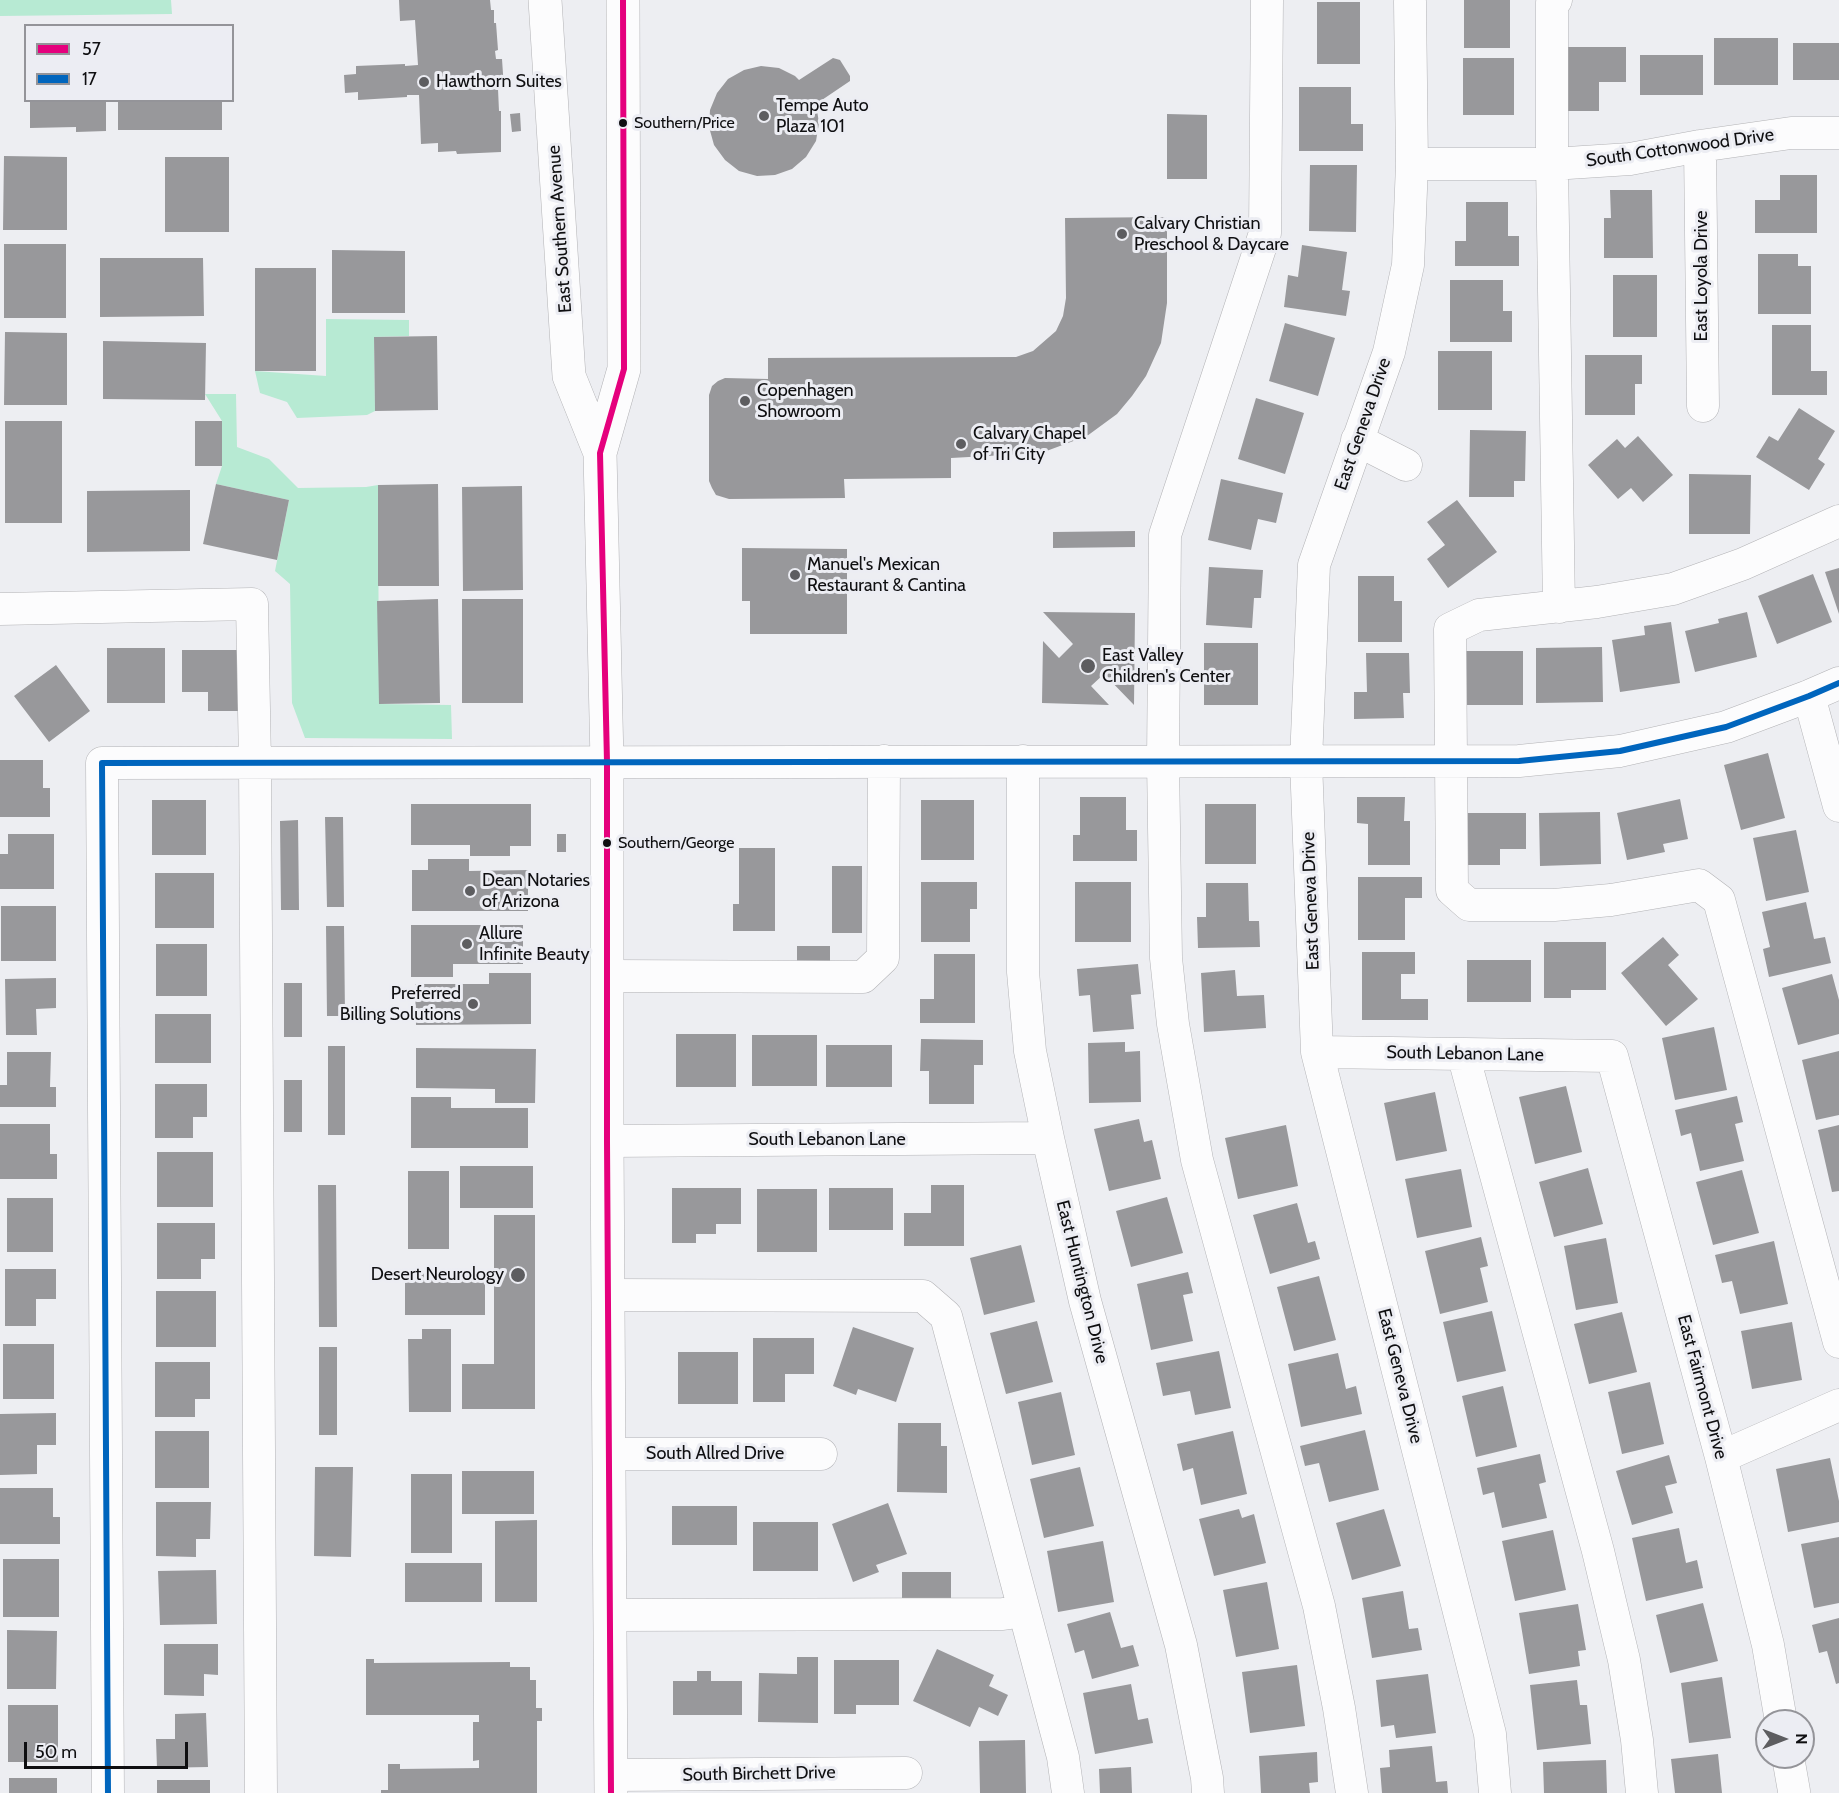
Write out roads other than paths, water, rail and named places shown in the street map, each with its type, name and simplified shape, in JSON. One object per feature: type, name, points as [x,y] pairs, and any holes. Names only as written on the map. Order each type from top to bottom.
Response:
[{"type":"main road","name":"East Southern Avenue","points":[[545,0],[569,376],[600,453]]},
{"type":"main road","name":"East Southern Avenue","points":[[610,1784],[607,762],[600,453],[624,369],[623,0]]},
{"type":"street","points":[[1267,0],[1265,233],[1165,535],[1163,761],[1166,958],[1173,1024],[1197,1160],[1319,1606],[1339,1708],[1352,1793]]},
{"type":"street","points":[[1556,0],[1552,3],[1552,164],[1558,607]]},
{"type":"street","name":"East Geneva Drive","points":[[1410,2],[1412,164],[1408,265],[1389,352],[1314,565],[1306,761],[1317,1052],[1490,1734],[1495,1793]]},
{"type":"street","name":"South Cottonwood Drive","points":[[1412,164],[1552,164],[1630,159],[1791,133],[1839,133]]},
{"type":"street","name":"East Loyola Drive","points":[[1700,146],[1703,406]]},
{"type":"street","points":[[1358,440],[1406,465]]},
{"type":"street","points":[[1839,521],[1743,564],[1673,589],[1597,602],[1479,615],[1450,629],[1452,890],[1469,905],[1554,905],[1611,900],[1699,885],[1719,900],[1839,1342]]},
{"type":"street","points":[[0,609],[252,604],[261,1793]]},
{"type":"street","points":[[108,1793],[102,763],[1519,761],[1620,751],[1726,727],[1839,683]]},
{"type":"street","points":[[1809,696],[1839,806]]},
{"type":"street","points":[[607,976],[863,977],[883,958],[884,761]]},
{"type":"street","name":"East Huntington Drive","points":[[1023,761],[1023,972],[1030,1051],[1085,1301],[1181,1645],[1208,1793]]},
{"type":"street","name":"South Lebanon Lane","points":[[1317,1052],[1612,1056]]},
{"type":"street","points":[[1463,1054],[1598,1551],[1624,1660],[1637,1740],[1642,1793]]},
{"type":"street","name":"East Fairmont Drive","points":[[1612,1056],[1721,1458],[1768,1645],[1779,1709]]},
{"type":"street","name":"South Lebanon Lane","points":[[607,1141],[1048,1138]]},
{"type":"street","points":[[608,1295],[923,1296],[946,1316],[1063,1757],[1068,1793]]},
{"type":"street","points":[[1721,1458],[1839,1405]]},
{"type":"street","name":"South Allred Drive","points":[[609,1454],[821,1454]]},
{"type":"street","points":[[610,1615],[1003,1614],[1024,1611]]},
{"type":"street","points":[[1790,1769],[1794,1791]]},
{"type":"street","name":"South Birchett Drive","points":[[610,1784],[906,1773]]},
{"type":"place","name":"Hawthorn Suites","points":[[424,82]]},
{"type":"place","name":"Tempe Auto Plaza 101","points":[[764,116]]},
{"type":"place","name":"Southern/Price","points":[[623,123]]},
{"type":"place","name":"Calvary Christian Preschool & Daycare","points":[[1122,234]]},
{"type":"place","name":"Copenhagen Showroom","points":[[745,401]]},
{"type":"place","name":"Calvary Chapel of Tri City","points":[[961,444]]},
{"type":"place","name":"Manuel's Mexican Restaurant & Cantina","points":[[795,575]]},
{"type":"place","name":"East Valley Children's Center","points":[[1088,666]]},
{"type":"place","name":"Southern/George","points":[[607,843]]},
{"type":"place","name":"Dean Notaries of Arizona","points":[[470,891]]},
{"type":"place","name":"Allure Infinite Beauty","points":[[467,944]]},
{"type":"place","name":"Preferred Billing Solutions","points":[[473,1004]]},
{"type":"place","name":"Desert Neurology","points":[[518,1275]]}]
